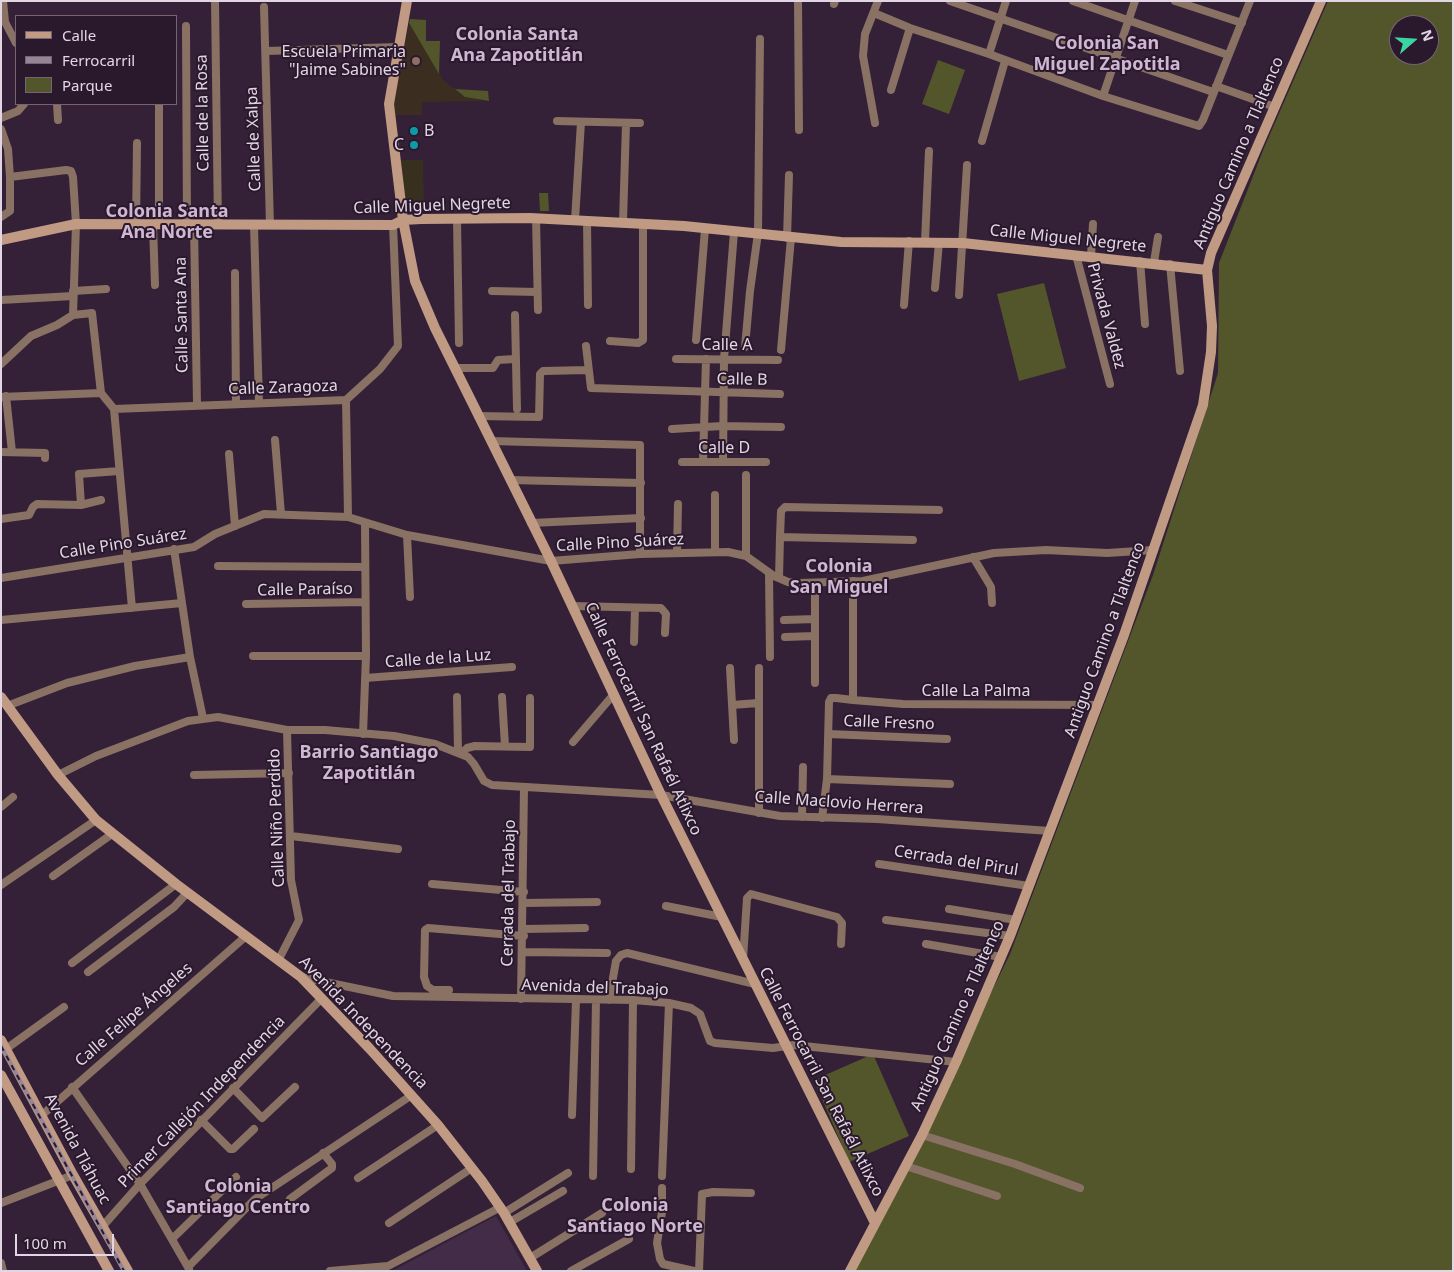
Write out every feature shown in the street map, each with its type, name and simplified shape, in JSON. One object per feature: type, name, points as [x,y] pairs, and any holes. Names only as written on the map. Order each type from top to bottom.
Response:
[{"type":"street","points":[[3,1],[5,22],[15,41]]},
{"type":"street","name":"Calle de la Rosa","points":[[215,1],[218,226]]},
{"type":"street","name":"Calle Ferrocarril San Rafaél Atlixco","points":[[407,1],[389,102],[403,220],[415,281],[478,416],[551,561],[661,795],[875,1223]]},
{"type":"street","points":[[798,1],[798,130]]},
{"type":"street","points":[[875,123],[863,56],[865,34],[878,1]]},
{"type":"street","points":[[950,1],[1115,60],[1275,106]]},
{"type":"street","points":[[989,54],[1006,1]]},
{"type":"street","points":[[1074,1],[1228,55]]},
{"type":"street","points":[[1103,96],[1134,1]]},
{"type":"street","points":[[1175,1],[1242,23]]},
{"type":"street","points":[[874,13],[910,28],[989,54],[1103,96],[1199,126],[1202,124],[1250,1]]},
{"type":"street","name":"Antiguo Camino a Tlaltenco","points":[[850,1271],[922,1135],[956,1062],[1010,936],[1098,705],[1154,550],[1203,405],[1208,378],[1212,326],[1207,270],[1211,253],[1321,1]]},
{"type":"street","name":"Calle de Xalpa","points":[[264,7],[270,225]]},
{"type":"street","name":"Calle Santa Ana","points":[[186,26],[190,225],[197,404]]},
{"type":"street","points":[[891,90],[910,28]]},
{"type":"street","points":[[745,347],[758,233],[760,40]]},
{"type":"street","points":[[266,51],[398,47]]},
{"type":"street","points":[[982,140],[1005,61]]},
{"type":"street","points":[[1,118],[18,111],[23,105]]},
{"type":"street","points":[[57,105],[58,120]]},
{"type":"street","points":[[155,286],[159,105]]},
{"type":"street","points":[[557,121],[640,123]]},
{"type":"street","points":[[575,220],[581,122]]},
{"type":"street","points":[[623,222],[626,123]]},
{"type":"street","points":[[1,129],[8,149],[10,177],[10,211],[1,216]]},
{"type":"street","points":[[136,143],[136,225]]},
{"type":"street","points":[[925,241],[929,151]]},
{"type":"street","points":[[959,295],[967,165]]},
{"type":"street","points":[[10,177],[66,170],[70,171],[73,177],[76,224],[72,315]]},
{"type":"street","points":[[781,350],[789,238],[789,175]]},
{"type":"street","points":[[536,218],[538,310]]},
{"type":"street","name":"Calle Miguel Negrete","points":[[1,240],[76,224],[218,226],[393,225],[403,220],[536,218],[623,222],[841,242],[925,241],[963,243],[1154,262],[1207,270]]},
{"type":"street","points":[[457,219],[459,343]]},
{"type":"street","points":[[587,220],[588,305]]},
{"type":"street","points":[[610,342],[638,344],[643,340],[643,224]]},
{"type":"street","points":[[1090,256],[1093,224]]},
{"type":"street","points":[[254,225],[259,403]]},
{"type":"street","name":"Calle Zaragoza","points":[[114,409],[197,404],[346,400],[380,369],[398,346],[393,225]]},
{"type":"street","points":[[696,340],[705,229]]},
{"type":"street","points":[[723,462],[724,359],[734,232]]},
{"type":"street","points":[[1154,262],[1158,237]]},
{"type":"street","points":[[904,305],[909,241]]},
{"type":"street","points":[[935,288],[939,242]]},
{"type":"street","name":"Privada Valdez","points":[[1076,255],[1110,384]]},
{"type":"street","points":[[1140,261],[1145,324]]},
{"type":"street","points":[[1170,264],[1180,371]]},
{"type":"street","points":[[235,273],[236,404]]},
{"type":"street","points":[[1,300],[106,289]]},
{"type":"street","points":[[492,291],[537,292]]},
{"type":"street","points":[[1,364],[24,340],[57,326],[72,315],[92,314],[100,393],[114,409],[132,608]]},
{"type":"street","points":[[515,315],[516,409]]},
{"type":"street","points":[[478,416],[539,417],[540,374],[543,371],[588,370],[586,346]]},
{"type":"street","points":[[455,368],[493,368],[498,360],[515,359]]},
{"type":"street","name":"Calle A","points":[[676,359],[778,360]]},
{"type":"street","points":[[703,462],[706,359]]},
{"type":"street","name":"Calle B","points":[[588,370],[591,388],[724,394],[780,394]]},
{"type":"street","points":[[12,452],[4,397],[100,393]]},
{"type":"street","points":[[346,400],[348,517]]},
{"type":"street","points":[[672,428],[722,426],[781,427]]},
{"type":"street","points":[[275,440],[281,514]]},
{"type":"street","points":[[491,442],[640,445],[640,554]]},
{"type":"street","points":[[1,452],[45,453],[46,458]]},
{"type":"street","points":[[229,454],[236,526]]},
{"type":"street","name":"Calle D","points":[[682,462],[766,462]]},
{"type":"street","points":[[81,505],[79,474],[119,471]]},
{"type":"street","points":[[746,475],[746,556]]},
{"type":"street","points":[[510,480],[641,483]]},
{"type":"street","points":[[715,551],[716,495]]},
{"type":"street","points":[[1,519],[29,515],[37,504],[81,505],[101,500]]},
{"type":"street","points":[[677,553],[678,504]]},
{"type":"street","points":[[780,578],[781,511],[785,506],[939,510]]},
{"type":"street","name":"Calle Pino Suárez","points":[[1,578],[194,547],[216,534],[264,514],[348,517],[407,535],[551,561],[640,554],[715,551],[746,556],[768,573],[788,582],[853,581],[973,557],[1046,550],[1107,553],[1154,550]]},
{"type":"street","points":[[531,523],[641,518]]},
{"type":"street","points":[[363,734],[366,656],[365,523]]},
{"type":"street","points":[[407,535],[410,597]]},
{"type":"street","points":[[780,537],[913,540]]},
{"type":"street","points":[[174,549],[190,657],[203,718]]},
{"type":"street","points":[[973,557],[991,587],[992,603]]},
{"type":"street","points":[[218,566],[364,567]]},
{"type":"street","points":[[768,573],[770,657]]},
{"type":"street","points":[[853,581],[853,700]]},
{"type":"street","points":[[815,583],[815,683]]},
{"type":"street","name":"Calle Paraíso","points":[[246,604],[365,602]]},
{"type":"street","points":[[1,620],[182,603]]},
{"type":"street","points":[[572,606],[661,608],[664,611],[665,633]]},
{"type":"street","points":[[634,642],[635,608]]},
{"type":"street","points":[[784,620],[814,619]]},
{"type":"street","points":[[785,637],[814,636]]},
{"type":"street","points":[[253,656],[366,656]]},
{"type":"street","points":[[4,702],[67,683],[135,666],[190,657]]},
{"type":"street","name":"Calle de la Luz","points":[[365,678],[512,667]]},
{"type":"street","points":[[730,668],[734,740]]},
{"type":"street","points":[[759,668],[759,813]]},
{"type":"street","points":[[573,742],[614,694]]},
{"type":"street","points":[[458,697],[460,753]]},
{"type":"street","points":[[502,697],[505,746]]},
{"type":"street","points":[[460,753],[466,748],[475,746],[530,747],[530,698]]},
{"type":"street","name":"Calle La Palma","points":[[829,734],[829,702],[831,698],[903,704],[1098,705]]},
{"type":"street","name":"Avenida Independencia","points":[[4,702],[58,775],[96,820],[187,893],[245,937],[279,959],[322,998],[412,1095],[472,1168],[510,1222],[537,1271]]},
{"type":"street","points":[[732,705],[758,703]]},
{"type":"street","points":[[58,775],[96,756],[203,718],[218,717],[287,730],[325,730],[416,740],[460,753]]},
{"type":"street","name":"Calle Niño Perdido","points":[[279,959],[299,920],[291,880],[287,730]]},
{"type":"street","points":[[822,818],[829,734]]},
{"type":"street","name":"Calle Fresno","points":[[829,734],[947,739]]},
{"type":"street","name":"Calle Maclovio Herrera","points":[[460,753],[474,764],[484,781],[492,785],[661,795],[759,813],[802,817],[877,819],[1050,830]]},
{"type":"street","points":[[802,817],[803,768]]},
{"type":"street","points":[[194,775],[289,773]]},
{"type":"street","points":[[826,779],[950,784]]},
{"type":"street","name":"Cerrada del Trabajo","points":[[521,999],[524,932],[524,788]]},
{"type":"street","points":[[1,807],[14,798]]},
{"type":"street","points":[[1,885],[96,820]]},
{"type":"street","points":[[53,876],[112,834]]},
{"type":"street","points":[[291,836],[398,849]]},
{"type":"street","name":"Cerrada del Pirul","points":[[879,864],[1029,886]]},
{"type":"street","points":[[72,962],[176,884]]},
{"type":"street","points":[[432,884],[524,892]]},
{"type":"street","points":[[88,972],[174,907],[187,893]]},
{"type":"street","points":[[743,959],[749,894],[837,916],[842,924],[840,944]]},
{"type":"street","points":[[524,903],[597,902]]},
{"type":"street","points":[[666,906],[722,918]]},
{"type":"street","points":[[949,909],[1016,920]]},
{"type":"street","points":[[886,920],[1010,936]]},
{"type":"street","points":[[449,990],[433,990],[427,986],[424,977],[425,930],[428,928],[524,932],[585,928]]},
{"type":"street","name":"Calle Felipe Ángeles","points":[[42,1115],[245,937]]},
{"type":"street","points":[[926,944],[1001,957]]},
{"type":"street","points":[[523,952],[607,953]]},
{"type":"street","points":[[609,1000],[616,961],[621,955],[627,953],[755,984]]},
{"type":"street","name":"Avenida del Trabajo","points":[[301,977],[393,996],[633,1000],[669,1003],[691,1008],[700,1014],[710,1041],[715,1043],[773,1048],[794,1045],[956,1062]]},
{"type":"street","name":"Primer Callejón Independencia","points":[[102,1227],[140,1184],[322,998]]},
{"type":"street","points":[[572,1115],[576,1000]]},
{"type":"street","points":[[593,1176],[596,1000]]},
{"type":"street","points":[[631,1169],[633,1000]]},
{"type":"street","points":[[662,1176],[669,1003]]},
{"type":"street","points":[[4,1044],[64,1007]]},
{"type":"street","name":"Avenida Tláhuac","points":[[4,1044],[73,1175],[128,1271]]},
{"type":"street","name":"Avenida Tláhuac","points":[[3,1082],[109,1271]]},
{"type":"street","points":[[234,1088],[262,1118],[295,1086]]},
{"type":"street","points":[[72,1087],[140,1184],[189,1268],[256,1199],[412,1095]]},
{"type":"street","points":[[202,1120],[230,1149],[254,1129]]},
{"type":"street","points":[[358,1178],[438,1125]]},
{"type":"street","points":[[922,1135],[1015,1164],[1080,1188]]},
{"type":"street","points":[[290,1199],[332,1168],[332,1164],[323,1153]]},
{"type":"street","points":[[906,1166],[997,1196]]},
{"type":"street","points":[[389,1223],[472,1168]]},
{"type":"street","points":[[330,1271],[388,1266],[502,1210],[568,1173]]},
{"type":"street","points":[[1,1203],[73,1175]]},
{"type":"street","points":[[172,1239],[236,1177]]},
{"type":"street","points":[[662,1188],[662,1212],[657,1243],[660,1259],[663,1264],[694,1271]]},
{"type":"street","points":[[510,1222],[563,1191]]},
{"type":"street","points":[[699,1271],[702,1194],[713,1192],[751,1193]]},
{"type":"street","points":[[530,1258],[602,1213]]},
{"type":"street","points":[[571,1271],[629,1239]]},
{"type":"street","points":[[1,1263],[3,1271]]},
{"type":"shaded area","name":"Escuela Primaria \"Jaime Sabines\"","points":[[409,23],[444,81],[465,97],[484,101],[422,102],[422,115],[394,115],[393,103]]},
{"type":"shaded area","points":[[399,160],[423,160],[424,212],[405,212]]},
{"type":"shaded area","points":[[496,1216],[527,1271],[392,1271]]},
{"type":"green space","points":[[1328,1],[1453,1],[1453,1271],[855,1271],[1010,954],[1153,575],[1218,373],[1219,263],[1264,148]]},
{"type":"green space","points":[[410,19],[426,20],[426,41],[440,41],[439,74],[409,23]]},
{"type":"green space","points":[[938,60],[965,70],[949,114],[922,104]]},
{"type":"green space","points":[[455,89],[488,91],[489,101],[465,97]]},
{"type":"green space","points":[[539,193],[548,193],[549,211],[540,211]]},
{"type":"green space","points":[[1044,283],[1066,368],[1019,381],[997,294]]},
{"type":"green space","points":[[873,1054],[909,1136],[849,1162],[814,1080]]},
{"type":"railway","points":[[1,1046],[124,1271]]},
{"type":"place","name":"Escuela Primaria \"Jaime Sabines\"","points":[[416,61]]},
{"type":"place","name":"B","points":[[414,131]]},
{"type":"place","name":"C","points":[[414,145]]},
{"type":"district","name":"Colonia Santa Ana Zapotitlán","points":[[517,45]]},
{"type":"district","name":"Colonia San Miguel Zapotitla","points":[[1107,54]]},
{"type":"district","name":"Colonia Santa Ana Norte","points":[[167,222]]},
{"type":"district","name":"Colonia San Miguel","points":[[839,577]]},
{"type":"district","name":"Barrio Santiago Zapotitlán","points":[[369,763]]},
{"type":"district","name":"Colonia Santiago Centro","points":[[238,1197]]},
{"type":"district","name":"Colonia Santiago Norte","points":[[635,1216]]}]
